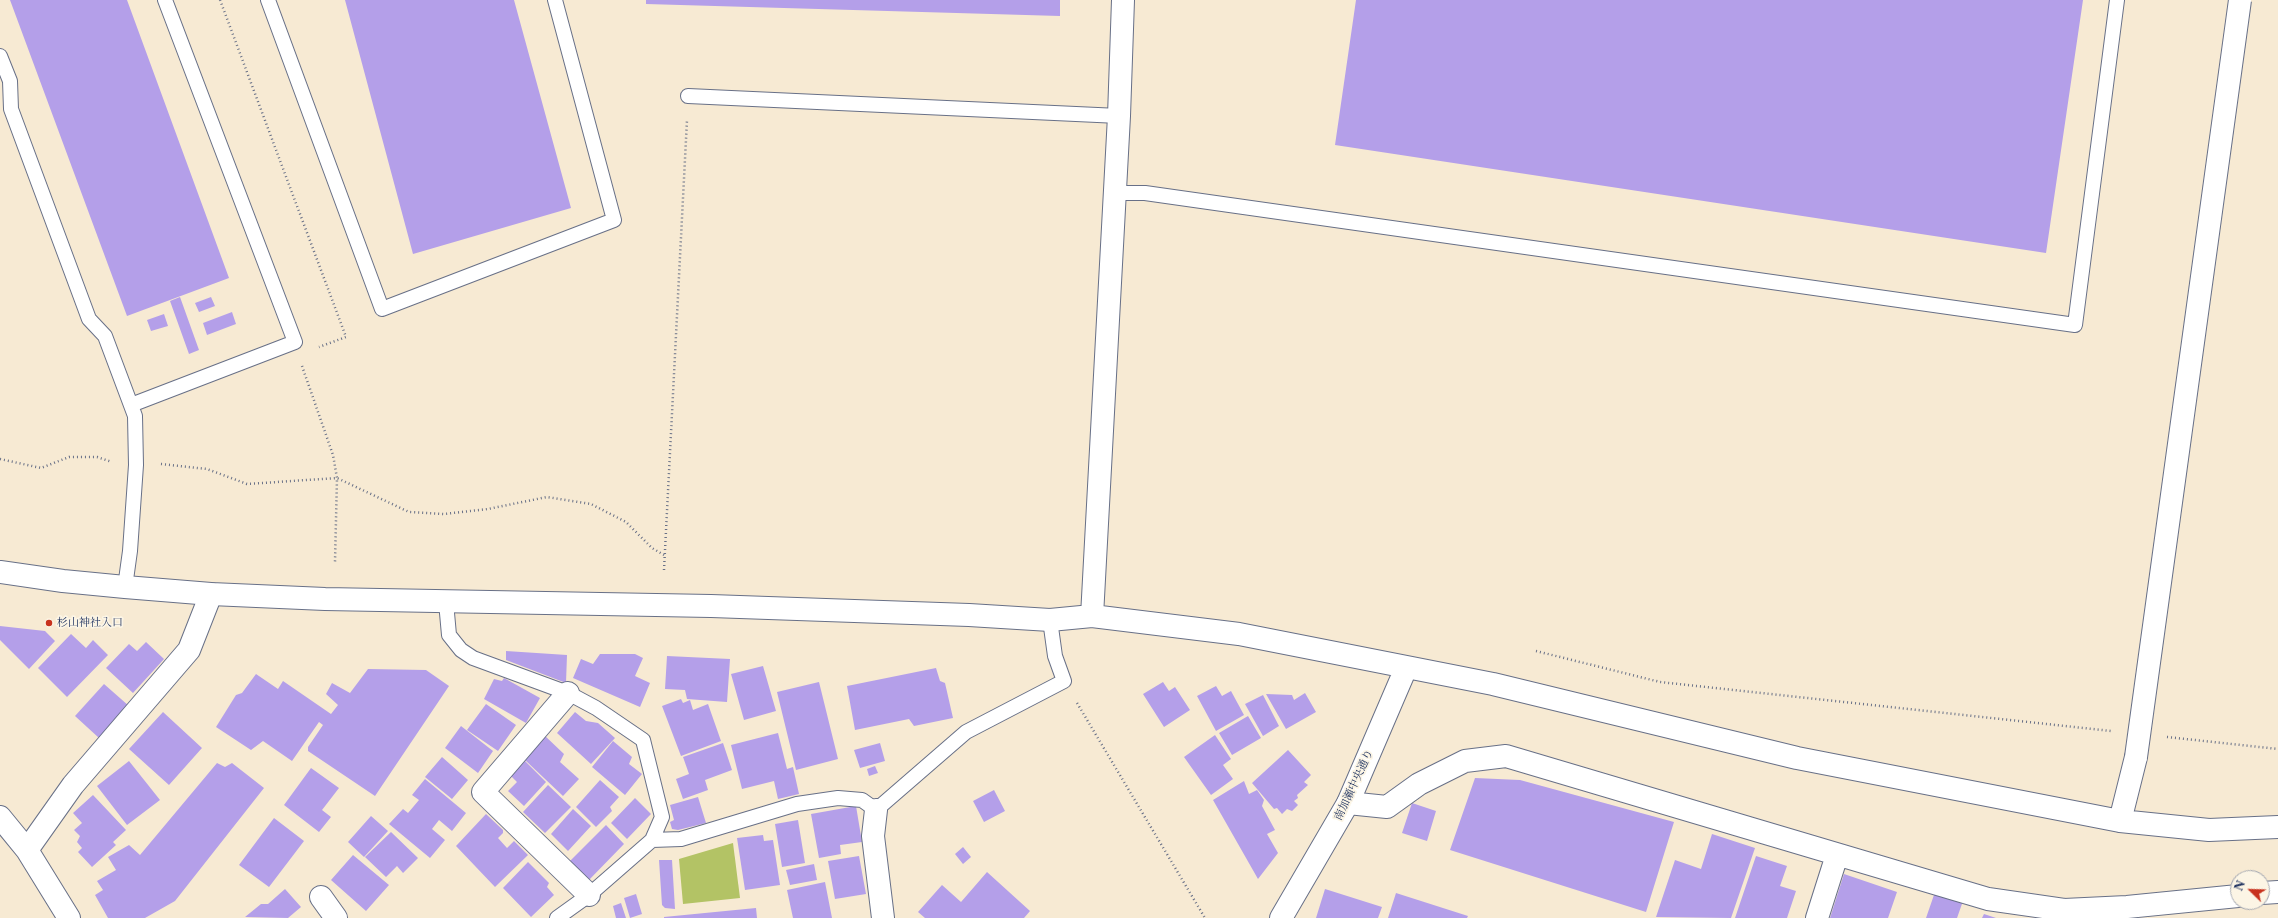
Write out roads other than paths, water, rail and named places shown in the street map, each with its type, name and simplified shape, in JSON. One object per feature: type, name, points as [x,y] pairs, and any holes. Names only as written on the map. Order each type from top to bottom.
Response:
[{"type":"street","points":[[1092,616],[1119,116],[1123,0]]},
{"type":"street","points":[[2120,821],[2136,757],[2240,0]]},
{"type":"street","points":[[0,572],[63,582],[211,594],[446,602],[711,606],[969,615],[1050,620],[1092,616],[1239,634],[1493,684],[1797,758],[2120,821],[2209,830],[2278,828]]},
{"type":"street","points":[[27,850],[73,786],[189,650],[211,594]]},
{"type":"street","name":"南加瀬中央通り","points":[[1281,918],[1348,803],[1406,668]]},
{"type":"street","points":[[568,693],[483,792],[589,895]]},
{"type":"street","points":[[1348,803],[1387,807],[1419,784],[1465,761],[1506,756],[1988,899],[2064,910],[2127,907],[2230,897]]},
{"type":"street","points":[[876,810],[873,836],[883,918]]},
{"type":"street","points":[[0,817],[27,850],[69,918]]},
{"type":"street","points":[[1817,918],[1837,855]]},
{"type":"street","points":[[321,897],[336,918]]},
{"type":"lane","points":[[131,405],[295,342],[165,0]]},
{"type":"lane","points":[[268,0],[382,309],[614,220],[555,0]]},
{"type":"lane","points":[[1114,192],[1145,193],[2075,325],[2117,0]]},
{"type":"lane","points":[[0,56],[10,81],[10,109],[89,319],[105,336],[135,416],[136,465],[130,551],[125,587]]},
{"type":"lane","points":[[688,96],[1119,116]]},
{"type":"lane","points":[[446,602],[449,635],[460,650],[474,658],[568,693],[596,708],[643,740],[662,817],[652,840],[589,895],[557,918]]},
{"type":"lane","points":[[652,840],[681,839],[797,804],[831,799],[862,800],[876,810],[966,732],[1064,681],[1055,656],[1050,620]]},
{"type":"place","name":"杉山神社入口","points":[[49,623]]}]
